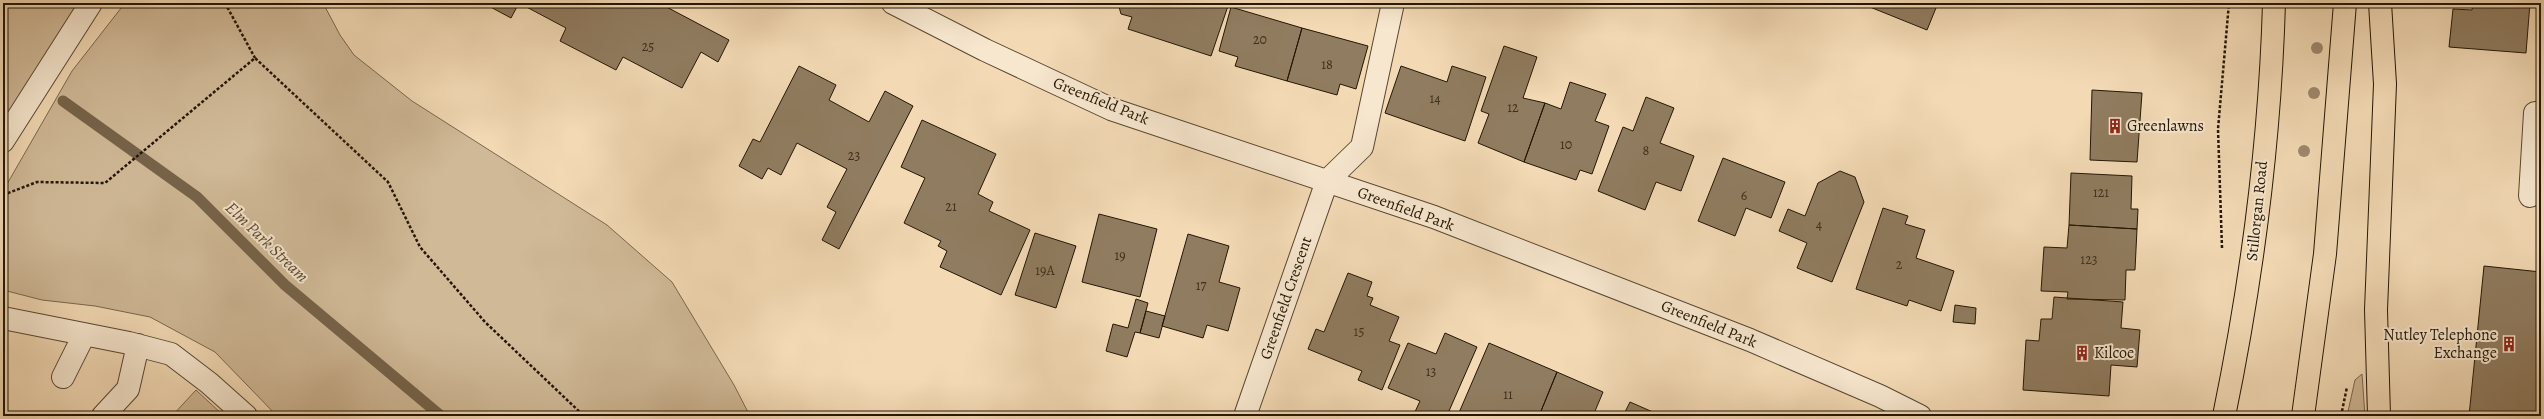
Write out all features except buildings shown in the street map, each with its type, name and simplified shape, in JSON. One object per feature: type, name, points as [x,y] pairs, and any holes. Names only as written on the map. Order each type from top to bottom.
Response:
[{"type":"main road","name":"Stillorgan Road","points":[[2224,416],[2247,294],[2255,237],[2264,148],[2274,3]]},
{"type":"main road","points":[[2303,416],[2325,254],[2345,3]]},
{"type":"main road","points":[[2378,416],[2376,310],[2385,84],[2380,3]]},
{"type":"street","points":[[3,141],[91,3]]},
{"type":"street","name":"Greenfield Park","points":[[893,3],[985,50],[1111,109],[1434,218],[1744,337],[1874,393],[1920,416]]},
{"type":"street","points":[[1327,181],[1362,147],[1393,3]]},
{"type":"street","points":[[2530,196],[2535,113],[2541,114]]},
{"type":"street","name":"Greenfield Crescent","points":[[1245,416],[1327,181]]},
{"type":"street","points":[[3,318],[138,345],[171,354],[209,382],[246,416]]},
{"type":"street","points":[[63,377],[84,335]]},
{"type":"street","points":[[103,416],[128,389],[138,345]]},
{"type":"path","points":[[225,3],[255,58],[388,182],[420,247],[485,322],[584,416]]},
{"type":"path","points":[[2221,245],[2222,198],[2218,129],[2229,3]]},
{"type":"path","points":[[3,195],[38,182],[105,183],[255,58]]},
{"type":"shaded area","points":[[3,3],[83,3],[3,121]]},
{"type":"shaded area","points":[[125,3],[323,3],[340,35],[354,55],[412,101],[607,225],[672,282],[734,385],[750,416],[277,416],[215,352],[150,317],[95,306],[42,300],[3,290],[3,191],[72,71]]},
{"type":"shaded area","points":[[2362,374],[2365,416],[2347,416],[2355,380]]},
{"type":"shaded area","points":[[196,390],[224,416],[172,416]]},
{"type":"waterway","name":"Elm Park Stream","points":[[63,101],[197,197],[285,285],[441,416]]},
{"type":"place","name":"Greenlawns","points":[[2115,126]]},
{"type":"place","name":"Nutley Telephone Exchange","points":[[2509,344]]},
{"type":"place","name":"Kilcoe","points":[[2082,353]]}]
